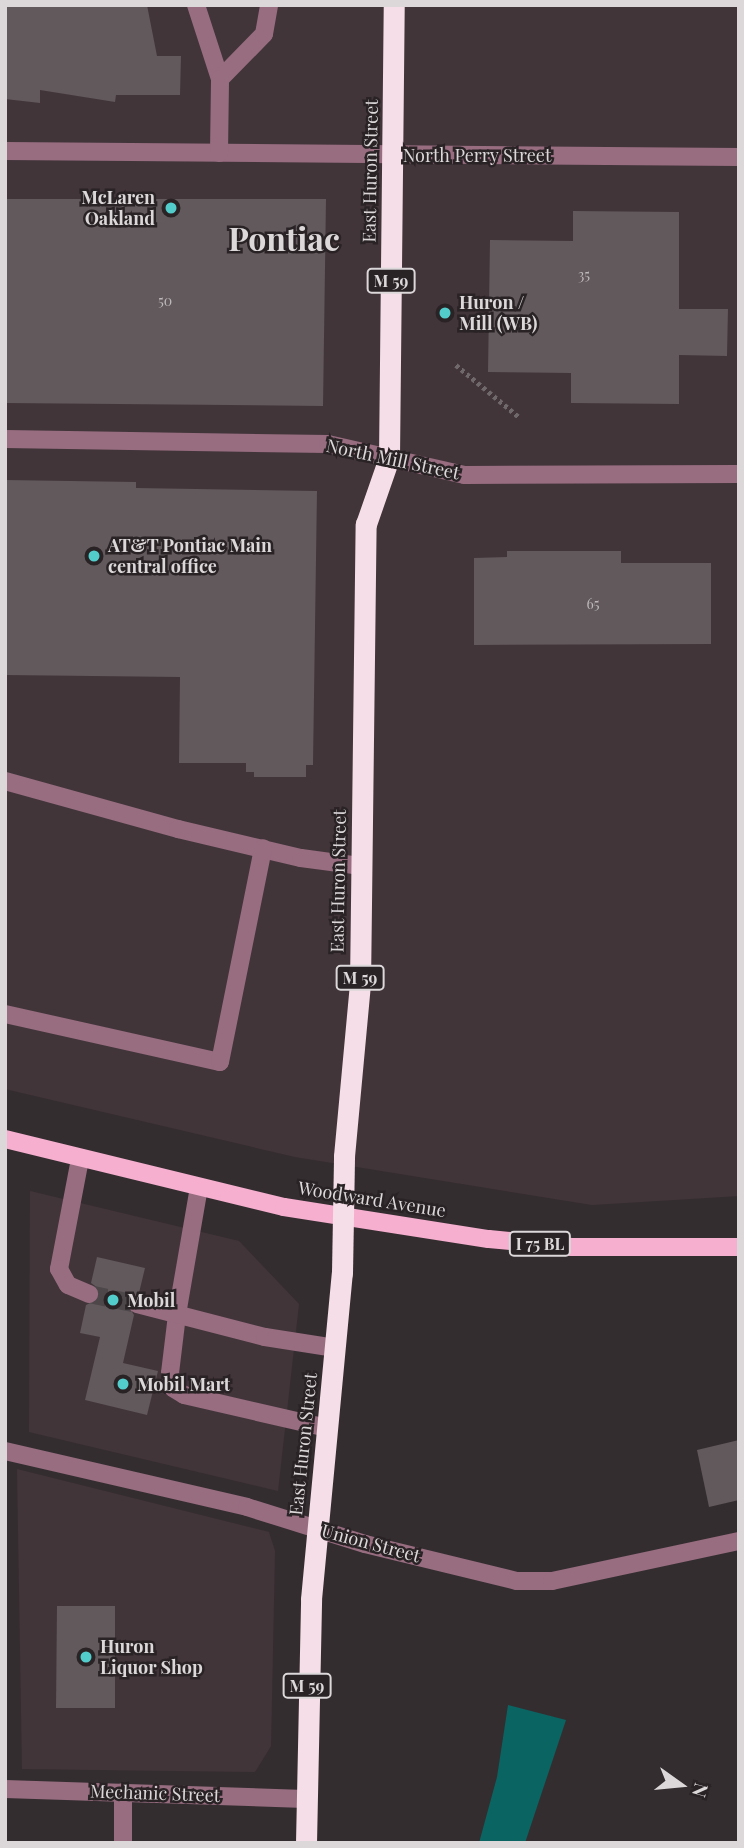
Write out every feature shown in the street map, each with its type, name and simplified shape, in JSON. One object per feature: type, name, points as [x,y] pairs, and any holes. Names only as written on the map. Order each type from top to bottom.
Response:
[{"type":"highway","name":"East Huron Street","points":[[306,1843],[305,1798],[317,1529],[335,1348],[344,1216],[344,1156],[360,985],[366,524],[389,458],[394,5]]},
{"type":"main road","name":"Woodward Avenue","points":[[5,1139],[199,1187],[344,1216],[572,1247],[739,1247]]},
{"type":"street","points":[[196,5],[220,79],[219,153]]},
{"type":"street","points":[[220,79],[264,34],[270,5]]},
{"type":"street","name":"North Perry Street","points":[[5,151],[739,157]]},
{"type":"street","name":"North Mill Street","points":[[5,439],[328,444],[465,475],[739,474]]},
{"type":"street","points":[[5,781],[263,848],[361,866]]},
{"type":"street","points":[[5,1014],[220,1062],[263,848]]},
{"type":"street","points":[[80,1159],[59,1269],[68,1285],[89,1294]]},
{"type":"street","points":[[199,1187],[177,1315],[170,1373],[173,1388],[184,1395],[327,1428]]},
{"type":"street","points":[[136,1304],[265,1337],[335,1348]]},
{"type":"street","name":"Union Street","points":[[5,1451],[247,1507],[365,1544],[539,1582],[739,1541]]},
{"type":"street","name":"Mechanic Street","points":[[5,1790],[305,1798]]},
{"type":"street","points":[[123,1793],[123,1843]]},
{"type":"path","points":[[456,365],[519,417]]},
{"type":"shaded area","points":[[5,5],[739,5],[739,1196],[592,1205],[295,1157],[5,1089]]},
{"type":"shaded area","points":[[30,1191],[239,1241],[299,1304],[278,1491],[29,1432]]},
{"type":"shaded area","points":[[17,1469],[269,1532],[275,1551],[271,1746],[255,1772],[22,1769]]},
{"type":"water","points":[[508,1705],[566,1720],[525,1843],[479,1843],[497,1777]]},
{"type":"building","points":[[5,5],[147,5],[157,56],[181,56],[180,95],[116,95],[115,102],[40,90],[40,103],[5,99]]},
{"type":"building","points":[[5,199],[326,199],[323,406],[5,403]]},
{"type":"building","points":[[573,211],[679,212],[679,309],[728,309],[727,356],[679,355],[679,404],[571,403],[571,373],[488,372],[490,240],[573,241]]},
{"type":"building","points":[[5,480],[136,482],[136,488],[317,491],[313,765],[306,765],[306,777],[254,777],[254,772],[246,772],[246,763],[179,763],[180,677],[5,675]]},
{"type":"building","points":[[507,551],[621,551],[621,563],[711,563],[711,644],[474,645],[474,558],[507,557]]},
{"type":"building","points":[[97,1257],[145,1268],[139,1293],[126,1302],[134,1315],[123,1363],[158,1371],[147,1415],[85,1400],[100,1337],[80,1333],[86,1305],[100,1298],[98,1288],[91,1283]]},
{"type":"building","points":[[739,1440],[739,1500],[709,1507],[697,1450]]},
{"type":"building","name":"Huron Liquor Shop","points":[[57,1606],[115,1606],[115,1708],[56,1708]]},
{"type":"tunnel","points":[[89,1294],[137,1304]]},
{"type":"place","name":"McLaren Oakland","points":[[171,208]]},
{"type":"place","name":"Huron / Mill (WB)","points":[[445,313]]},
{"type":"place","name":"AT&T Pontiac Main central office","points":[[94,556]]},
{"type":"place","name":"Mobil","points":[[113,1300]]},
{"type":"place","name":"Mobil Mart","points":[[123,1384]]},
{"type":"place","name":"Huron Liquor Shop","points":[[86,1657]]},
{"type":"district","name":"Pontiac","points":[[284,238]]}]
